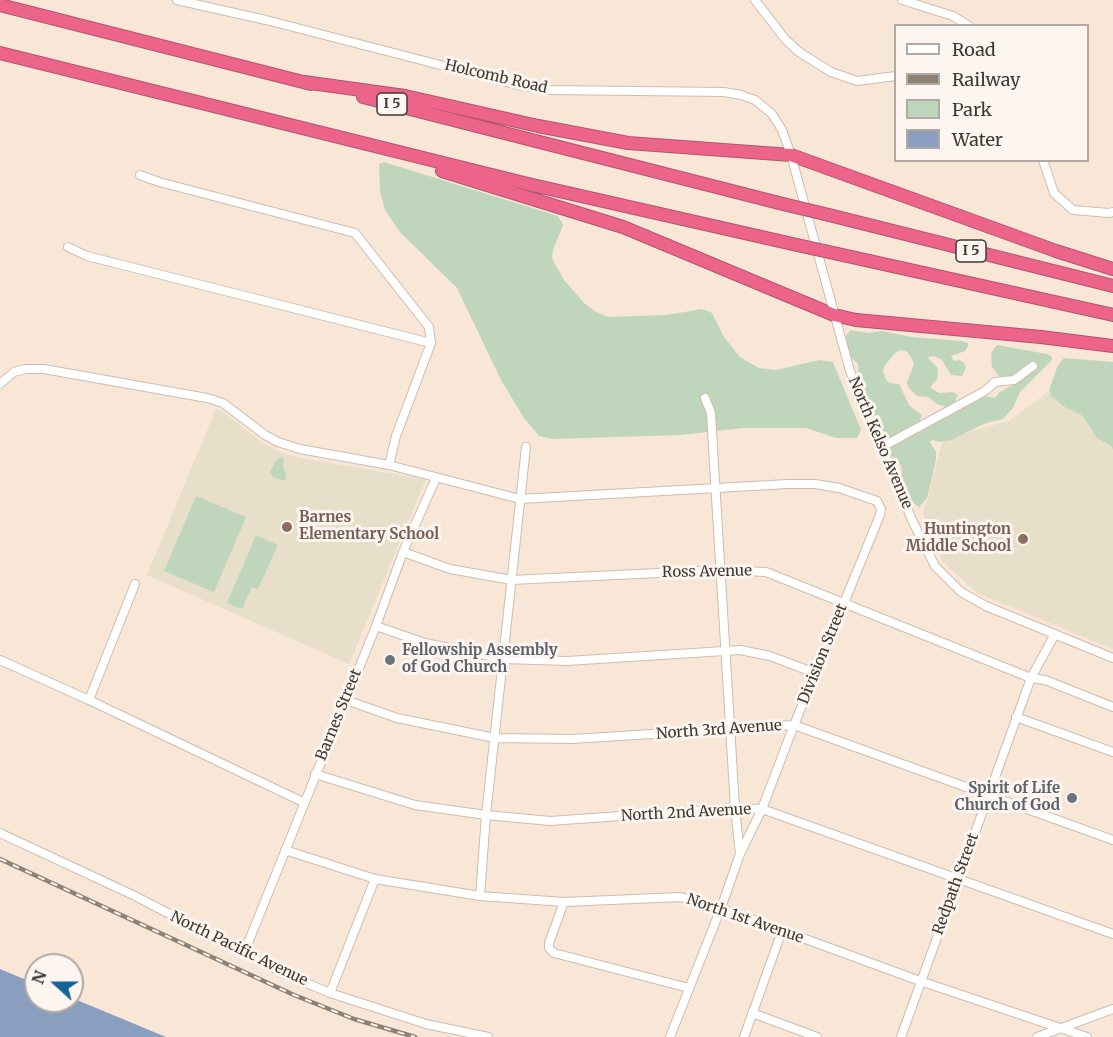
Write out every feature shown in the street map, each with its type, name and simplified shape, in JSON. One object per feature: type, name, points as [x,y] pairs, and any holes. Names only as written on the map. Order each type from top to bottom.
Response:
[{"type":"highway","name":"I 5","points":[[0,5],[1113,286]]},
{"type":"highway","name":"I 5","points":[[0,53],[528,184],[1113,315]]},
{"type":"highway","points":[[304,82],[405,96],[538,126],[628,143],[791,155],[1045,248],[1113,269]]},
{"type":"highway","points":[[335,136],[598,218],[834,315],[856,320],[1113,345]]},
{"type":"street","name":"Holcomb Road","points":[[177,0],[266,20],[518,85],[549,90],[724,92],[741,95],[755,100],[772,114],[782,129],[791,155]]},
{"type":"street","points":[[755,0],[785,39],[799,52],[831,72],[857,81],[894,76]]},
{"type":"street","points":[[909,1],[953,16],[966,24]]},
{"type":"street","name":"North Kelso Avenue","points":[[791,155],[850,371],[921,539],[935,566],[952,584],[986,606],[1113,658]]},
{"type":"street","points":[[1044,162],[1054,193],[1073,210],[1113,212]]},
{"type":"street","points":[[140,174],[159,182],[355,233],[429,327],[431,343],[396,436],[389,465]]},
{"type":"street","points":[[68,247],[87,256],[431,343]]},
{"type":"street","points":[[882,447],[985,391],[994,382],[1014,380],[1033,366]]},
{"type":"street","points":[[0,384],[14,372],[44,369],[207,398],[223,403],[265,435],[278,442],[300,449],[407,469],[520,499],[715,489]]},
{"type":"street","points":[[705,398],[711,413],[735,808],[740,854]]},
{"type":"street","points":[[480,896],[486,815],[526,447]]},
{"type":"street","name":"Barnes Street","points":[[244,952],[376,626],[403,552],[436,478]]},
{"type":"street","name":"Division Street","points":[[670,1037],[740,854],[762,809],[880,515],[879,504],[873,498],[815,484],[715,489]]},
{"type":"street","name":"Ross Avenue","points":[[403,552],[450,568],[512,580],[721,570],[766,572],[1030,678],[1045,680],[1113,706]]},
{"type":"street","points":[[89,700],[135,584]]},
{"type":"street","points":[[376,626],[425,643],[504,659],[567,661],[726,650],[754,651],[815,673]]},
{"type":"street","name":"Redpath Street","points":[[901,1037],[1030,678],[1055,634]]},
{"type":"street","points":[[0,660],[303,802]]},
{"type":"street","name":"North 3rd Avenue","points":[[346,700],[397,718],[495,738],[572,740],[794,725],[1113,840]]},
{"type":"street","points":[[1016,717],[1113,752]]},
{"type":"street","name":"North 2nd Avenue","points":[[315,774],[416,805],[550,821],[735,808],[762,809],[1113,934]]},
{"type":"street","name":"North Pacific Avenue","points":[[0,833],[135,896],[285,974],[330,993],[426,1024],[488,1037]]},
{"type":"street","name":"North 1st Avenue","points":[[285,850],[375,879],[480,896],[564,902],[681,897],[721,908],[920,981],[1087,1037]]},
{"type":"street","points":[[330,993],[375,879]]},
{"type":"street","points":[[564,902],[549,943],[549,948],[554,953],[689,988]]},
{"type":"street","points":[[744,1037],[782,931]]},
{"type":"street","points":[[1037,1037],[1113,1009]]},
{"type":"street","points":[[752,1014],[817,1037]]},
{"type":"shaded area","name":"Huntington Middle School","points":[[1048,392],[1113,430],[1113,649],[977,593],[943,562],[923,515],[942,443],[949,437],[1009,421]]},
{"type":"shaded area","name":"Barnes Elementary School","points":[[216,409],[222,411],[264,444],[280,452],[300,458],[426,479],[349,664],[147,575]]},
{"type":"green space","points":[[384,162],[558,216],[563,225],[552,258],[564,280],[584,303],[596,312],[608,317],[667,315],[702,309],[712,313],[724,337],[740,357],[759,368],[776,370],[819,360],[833,362],[861,430],[857,438],[836,438],[806,428],[743,428],[681,435],[551,439],[539,436],[524,418],[501,380],[457,288],[400,232],[385,210],[380,191],[379,164]]},
{"type":"green space","points":[[851,330],[868,333],[882,331],[968,343],[965,351],[951,356],[954,361],[959,360],[964,363],[966,368],[962,376],[951,375],[942,360],[934,356],[928,357],[937,367],[938,373],[937,379],[931,386],[932,389],[939,393],[953,392],[958,395],[954,403],[946,407],[928,397],[917,396],[909,388],[907,383],[914,364],[907,352],[902,350],[896,352],[885,365],[883,371],[886,380],[899,384],[909,405],[922,415],[919,423],[984,396],[995,398],[1000,392],[1013,385],[1016,380],[1013,376],[1004,379],[992,367],[991,353],[997,345],[1047,354],[1052,357],[1052,360],[1020,392],[1013,408],[1003,419],[986,423],[951,440],[940,442],[932,440],[930,442],[936,452],[936,460],[927,498],[919,507],[912,502],[899,483],[902,474],[901,466],[888,452],[866,402],[859,381],[858,364],[850,356],[844,338]]},
{"type":"green space","points":[[1064,358],[1113,362],[1113,449],[1097,438],[1083,416],[1063,406],[1051,396],[1049,390],[1058,365]]},
{"type":"green space","points":[[281,457],[284,459],[285,481],[273,477],[270,472],[276,460]]},
{"type":"green space","points":[[196,496],[246,517],[214,592],[164,571]]},
{"type":"green space","points":[[256,535],[278,545],[258,589],[252,587],[242,609],[227,603]]},
{"type":"water","points":[[0,969],[24,979],[24,1013],[84,1013],[84,1003],[166,1037],[0,1037]]},
{"type":"railway","points":[[0,859],[294,995],[354,1019],[415,1037]]},
{"type":"place","name":"Barnes Elementary School","points":[[287,527]]},
{"type":"place","name":"Huntington Middle School","points":[[1023,539]]},
{"type":"place","name":"Fellowship Assembly of God Church","points":[[390,660]]},
{"type":"place","name":"Spirit of Life Church of God","points":[[1072,798]]}]
